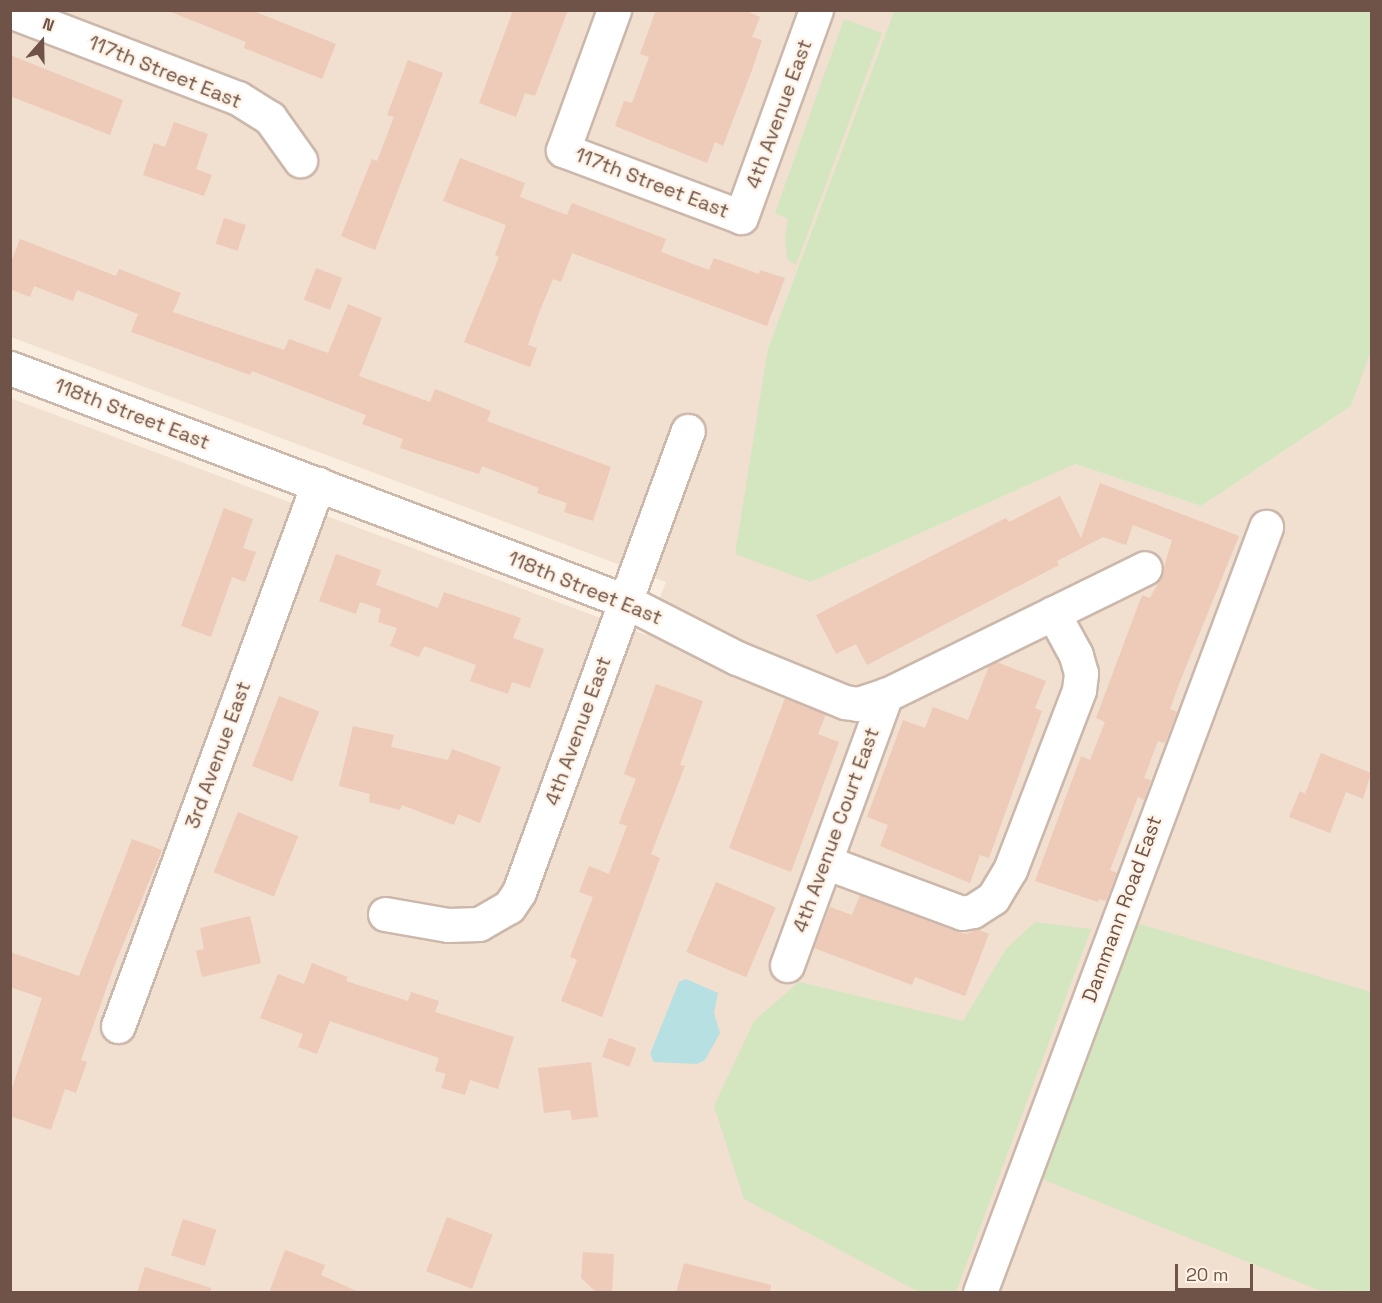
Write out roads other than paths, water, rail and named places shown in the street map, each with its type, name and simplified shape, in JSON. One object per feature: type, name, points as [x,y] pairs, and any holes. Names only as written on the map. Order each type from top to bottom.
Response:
[{"type":"street","name":"117th Street East","points":[[614,10],[563,150],[741,217]]},
{"type":"street","name":"4th Avenue East","points":[[741,217],[816,10]]},
{"type":"street","name":"117th Street East","points":[[10,11],[238,98],[270,118],[300,160]]},
{"type":"street","name":"118th Street East","points":[[10,368],[625,600],[737,658],[845,702],[858,704],[886,695],[1145,568]]},
{"type":"street","name":"4th Avenue East","points":[[385,914],[448,925],[478,924],[509,907],[519,892],[688,430]]},
{"type":"street","name":"3rd Avenue East","points":[[118,1026],[318,484]]},
{"type":"street","name":"Dammann Road East","points":[[980,1293],[1266,527]]},
{"type":"street","points":[[825,862],[962,913],[973,911],[993,898],[1010,870],[1079,690],[1081,673],[1076,655],[1053,613]]},
{"type":"street","name":"4th Avenue Court East","points":[[787,965],[886,695]]},
{"type":"water","points":[[686,979],[718,993],[714,1013],[720,1033],[705,1060],[697,1064],[654,1062],[650,1054],[679,982]]}]
